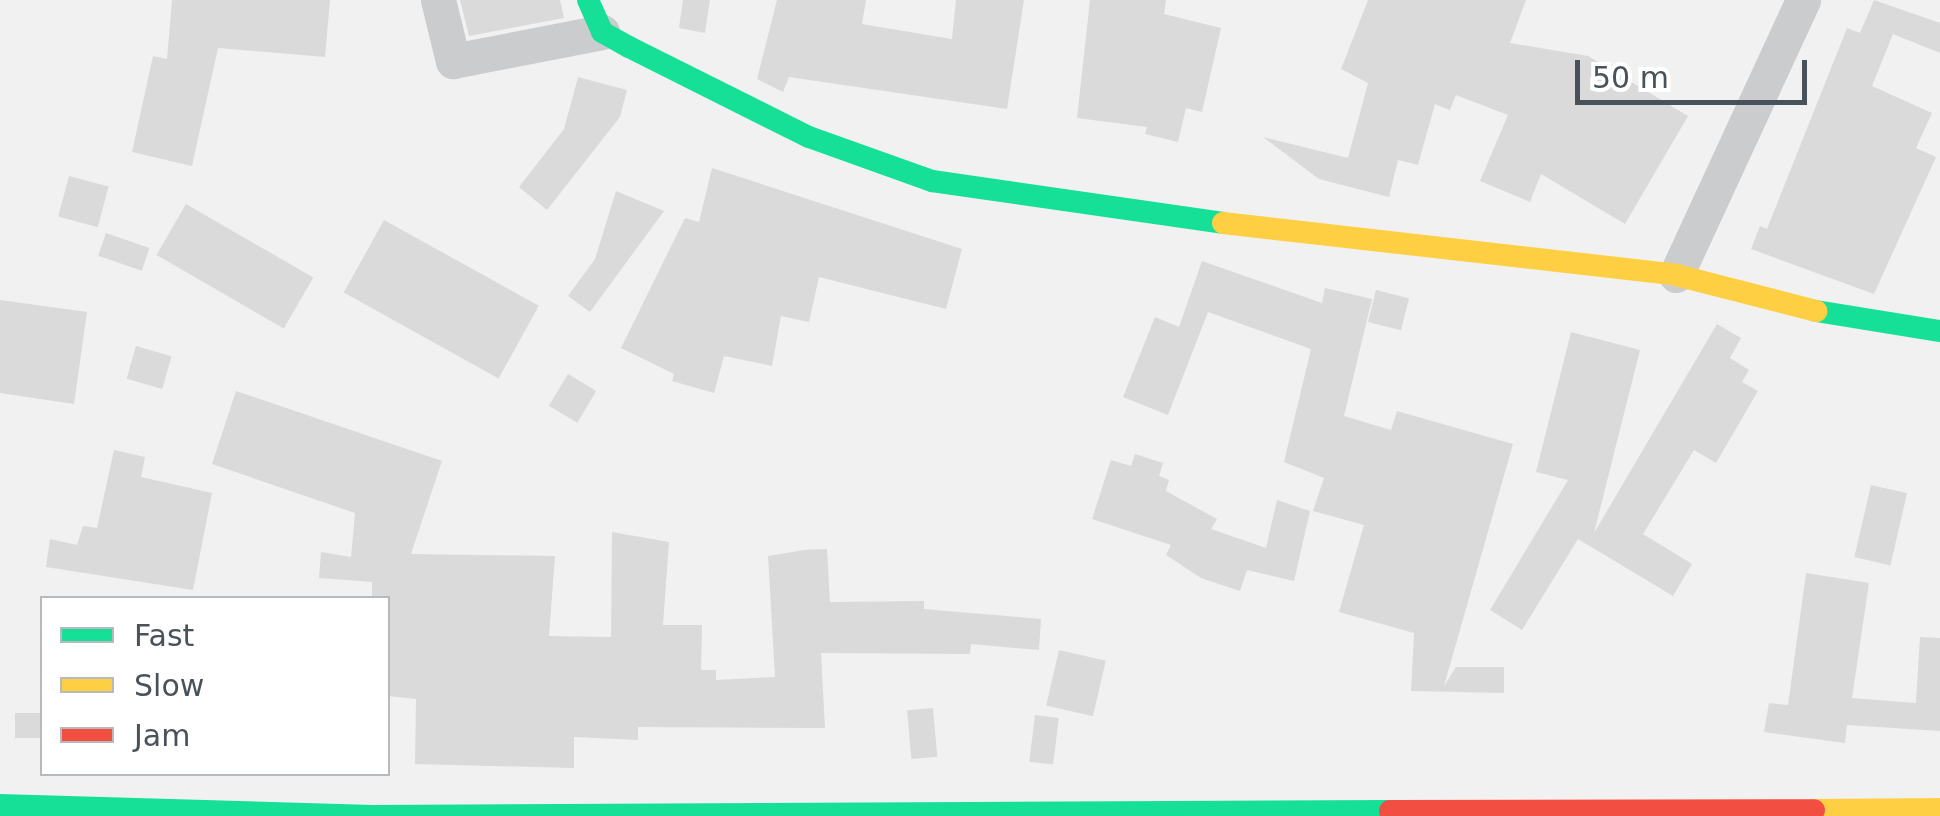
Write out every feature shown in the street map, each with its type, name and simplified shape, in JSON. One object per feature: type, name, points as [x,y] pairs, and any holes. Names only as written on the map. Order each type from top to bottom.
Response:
[{"type":"street","points":[[438,0],[453,61],[595,16],[810,138],[932,181],[1218,222],[1676,274],[1847,320],[1940,331]]},
{"type":"street","points":[[1676,274],[1802,0]]},
{"type":"street","points":[[0,805],[374,816],[1940,809]]},
{"type":"building","points":[[172,0],[330,0],[325,57],[218,48],[192,166],[132,152],[153,56],[167,59]]},
{"type":"building","points":[[460,0],[560,0],[564,18],[469,36]]},
{"type":"building","points":[[683,0],[710,0],[705,33],[679,28]]},
{"type":"building","points":[[777,0],[866,0],[862,24],[952,39],[956,0],[1024,0],[1007,109],[789,77],[783,92],[757,79]]},
{"type":"building","points":[[1090,0],[1166,0],[1164,14],[1221,28],[1202,112],[1186,108],[1178,142],[1145,134],[1147,127],[1077,118]]},
{"type":"building","points":[[1368,0],[1526,0],[1510,43],[1588,56],[1688,116],[1625,224],[1541,174],[1530,202],[1480,181],[1508,115],[1456,95],[1450,110],[1435,104],[1418,165],[1398,160],[1389,197],[1319,179],[1263,137],[1348,158],[1368,83],[1341,69]]},
{"type":"building","points":[[1874,0],[1940,23],[1940,53],[1893,34],[1872,86],[1932,113],[1916,148],[1936,157],[1874,294],[1751,249],[1760,226],[1767,229],[1847,28],[1860,33]]},
{"type":"building","points":[[578,77],[627,90],[620,117],[547,210],[519,187],[564,129]]},
{"type":"building","points":[[712,168],[962,249],[946,309],[819,277],[809,322],[781,316],[772,366],[724,356],[714,393],[672,381],[674,374],[621,348],[685,218],[699,222]]},
{"type":"building","points":[[69,176],[109,187],[98,227],[58,217]]},
{"type":"building","points":[[616,191],[664,211],[590,312],[568,296],[595,259]]},
{"type":"building","points":[[186,204],[313,278],[284,329],[156,255]]},
{"type":"building","points":[[384,220],[539,306],[499,378],[344,293]]},
{"type":"building","points":[[106,233],[149,248],[142,271],[98,256]]},
{"type":"building","points":[[1202,261],[1322,303],[1325,288],[1372,299],[1344,416],[1391,430],[1397,411],[1513,444],[1444,686],[1456,667],[1504,667],[1504,693],[1411,691],[1414,633],[1339,612],[1364,525],[1313,511],[1324,478],[1284,462],[1311,349],[1208,312],[1168,415],[1123,397],[1155,317],[1179,327]]},
{"type":"building","points":[[1376,290],[1409,298],[1401,330],[1368,322]]},
{"type":"building","points":[[0,300],[87,312],[74,404],[0,393]]},
{"type":"building","points":[[1717,324],[1741,338],[1730,358],[1749,370],[1742,382],[1758,391],[1716,463],[1694,450],[1643,534],[1692,564],[1673,596],[1578,539],[1522,630],[1490,610],[1568,480],[1536,472],[1571,332],[1640,350],[1594,533]]},
{"type":"building","points":[[136,346],[172,356],[162,389],[127,379]]},
{"type":"building","points":[[568,374],[596,391],[577,423],[549,406]]},
{"type":"building","points":[[236,391],[442,461],[411,554],[555,556],[549,636],[611,637],[612,532],[669,542],[663,625],[702,625],[701,670],[716,670],[716,680],[775,677],[768,556],[804,550],[827,549],[830,602],[924,601],[924,609],[1041,619],[1039,650],[971,644],[970,654],[821,653],[825,728],[638,727],[638,740],[574,737],[574,768],[415,764],[416,699],[390,696],[390,596],[372,596],[372,582],[319,578],[321,552],[351,557],[355,513],[212,464]]},
{"type":"building","points":[[114,450],[145,457],[141,477],[212,493],[193,590],[46,567],[50,539],[77,545],[83,526],[97,528]]},
{"type":"building","points":[[1135,454],[1163,463],[1159,476],[1169,480],[1166,491],[1217,519],[1211,529],[1266,548],[1277,500],[1310,511],[1294,581],[1247,570],[1240,591],[1201,578],[1166,555],[1171,545],[1092,519],[1111,460],[1131,466]]},
{"type":"building","points":[[1871,485],[1907,493],[1890,565],[1854,557]]},
{"type":"building","points":[[1806,573],[1869,583],[1852,698],[1916,703],[1920,637],[1940,638],[1940,731],[1847,725],[1845,743],[1764,732],[1769,703],[1788,705]]},
{"type":"building","points":[[1059,650],[1106,661],[1093,716],[1046,706]]},
{"type":"building","points":[[933,708],[937,757],[911,759],[907,710]]},
{"type":"building","points":[[15,713],[40,713],[40,738],[15,738]]},
{"type":"building","points":[[1035,715],[1059,718],[1053,765],[1029,762]]},
{"type":"traffic: fast","points":[[588,0],[602,32],[629,47],[809,137],[932,181],[1223,223]]},
{"type":"traffic: fast","points":[[1816,311],[1940,331]]},
{"type":"traffic: fast","points":[[0,805],[373,816],[1390,811]]},
{"type":"traffic: slow","points":[[1223,223],[1676,275],[1816,311]]},
{"type":"traffic: slow","points":[[1814,810],[1940,809]]},
{"type":"traffic: jam","points":[[1390,811],[1814,810]]}]
